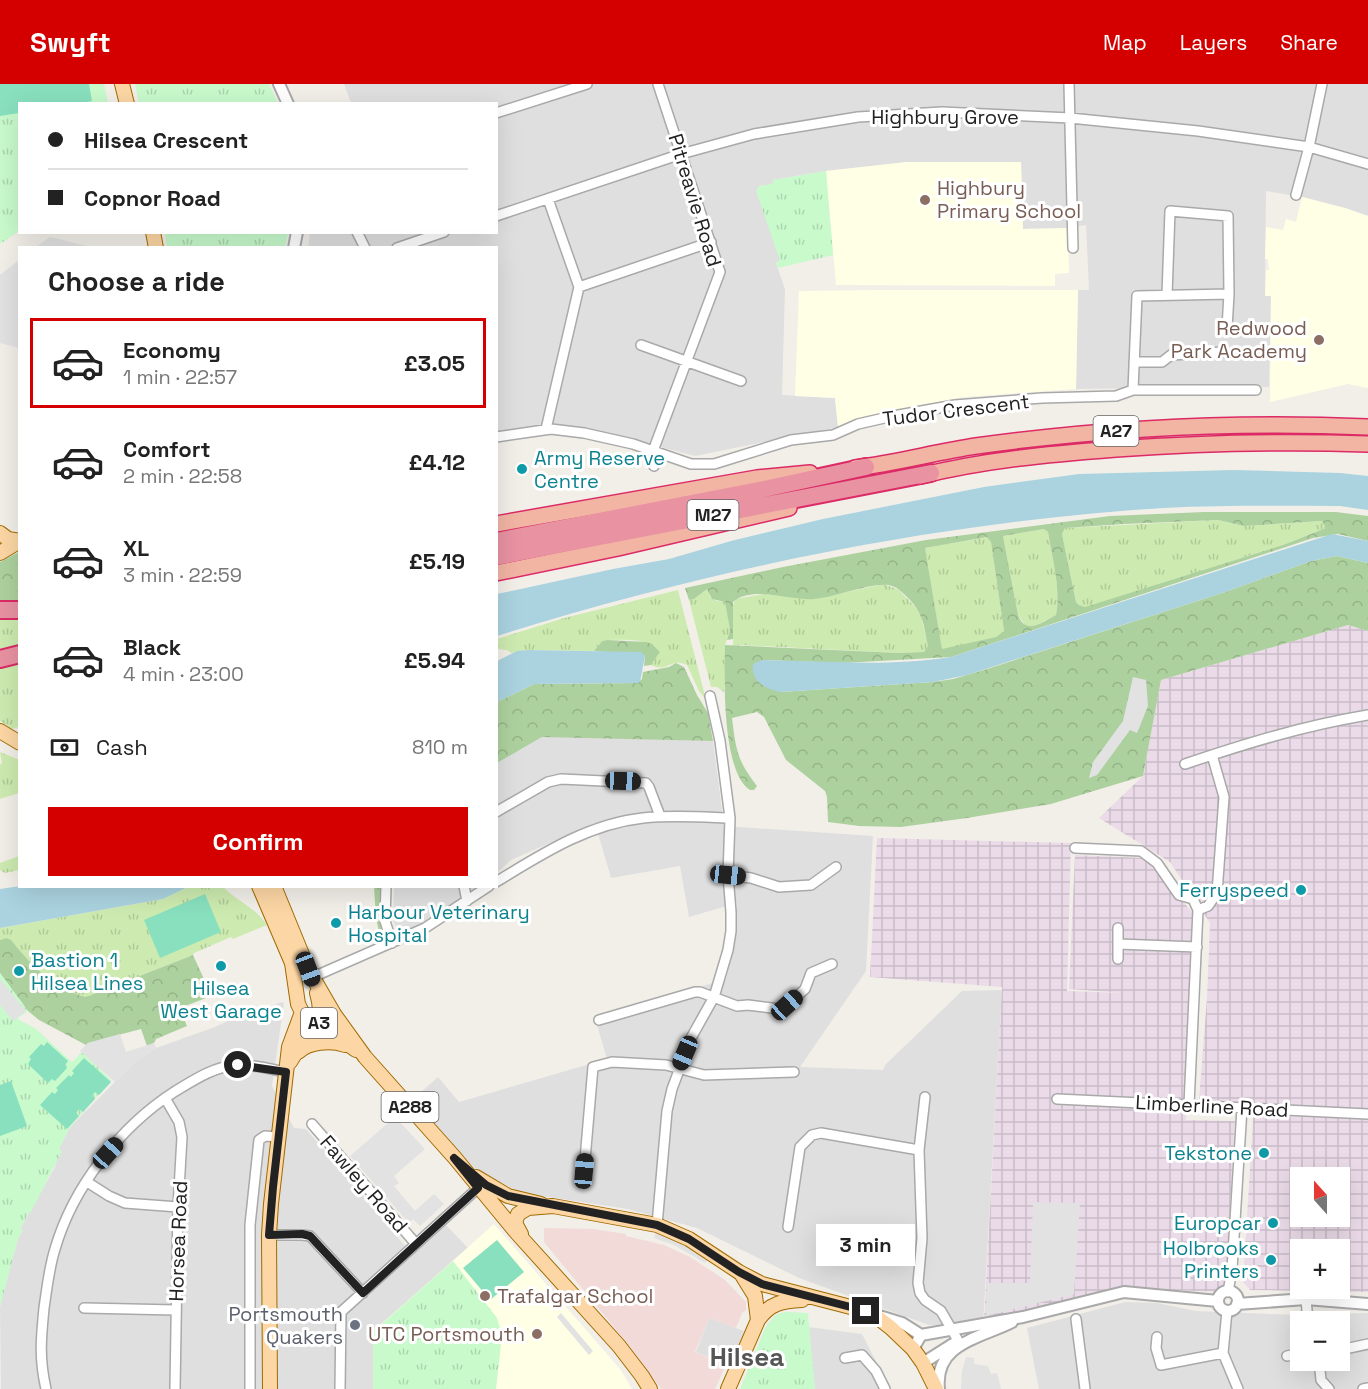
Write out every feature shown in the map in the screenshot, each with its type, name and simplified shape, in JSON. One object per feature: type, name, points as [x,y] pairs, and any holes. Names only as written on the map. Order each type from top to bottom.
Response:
[{"type":"highway","name":"A27","points":[[866,467],[974,446],[1065,435],[1177,427],[1314,424],[1368,427]]},
{"type":"highway","name":"A27","points":[[931,473],[1066,453],[1175,445],[1304,442],[1368,444]]},
{"type":"highway","points":[[498,524],[758,478],[866,467]]},
{"type":"highway","name":"M27","points":[[498,541],[866,467]]},
{"type":"highway","points":[[498,573],[664,537],[931,473]]},
{"type":"highway","name":"M27","points":[[498,557],[931,473]]},
{"type":"highway","points":[[0,610],[18,610]]},
{"type":"highway","points":[[0,659],[18,654]]},
{"type":"main road","points":[[122,84],[126,102]]},
{"type":"main road","points":[[0,533],[18,540]]},
{"type":"main road","points":[[0,553],[18,542]]},
{"type":"main road","points":[[0,731],[18,742]]},
{"type":"main road","name":"A3","points":[[260,888],[292,963],[298,1004],[302,1012],[289,1047],[269,1235],[270,1389]]},
{"type":"main road","name":"A3","points":[[275,888],[321,1006],[321,1019],[288,1066]]},
{"type":"main road","points":[[310,974],[334,1014],[365,1057]]},
{"type":"main road","points":[[302,1012],[365,1057]]},
{"type":"main road","points":[[288,1066],[304,1047],[328,1043],[347,1046],[365,1057]]},
{"type":"main road","name":"A288","points":[[365,1057],[454,1158]]},
{"type":"main road","points":[[454,1158],[619,1346],[650,1389]]},
{"type":"main road","points":[[454,1158],[498,1192],[553,1206],[657,1225],[689,1239],[739,1272],[762,1284],[779,1290],[846,1304],[873,1314],[913,1349],[937,1389]]},
{"type":"main road","points":[[522,1236],[515,1223],[520,1212],[533,1207],[553,1206]]},
{"type":"main road","points":[[739,1272],[755,1296],[758,1320]]},
{"type":"main road","points":[[728,1389],[758,1320],[769,1308],[778,1302],[823,1299]]},
{"type":"street","points":[[279,84],[287,102]]},
{"type":"street","points":[[498,112],[587,84]]},
{"type":"street","name":"Pitreavie Road","points":[[654,466],[656,452],[720,272],[658,84]]},
{"type":"street","points":[[1069,84],[1072,248]]},
{"type":"street","points":[[1296,195],[1322,84]]},
{"type":"street","name":"Highbury Grove","points":[[498,215],[681,154],[754,134],[858,117],[942,112],[1070,118],[1198,131],[1309,147],[1368,164]]},
{"type":"street","points":[[546,429],[579,287],[548,199]]},
{"type":"street","points":[[1167,295],[1170,210],[1228,216],[1227,328]]},
{"type":"street","points":[[403,246],[438,234]]},
{"type":"street","points":[[579,287],[711,242]]},
{"type":"street","points":[[1133,390],[1137,296],[1229,294]]},
{"type":"street","points":[[641,345],[741,381]]},
{"type":"street","points":[[1134,362],[1162,362],[1171,355],[1224,352]]},
{"type":"street","name":"Tudor Crescent","points":[[498,437],[546,429],[584,433],[633,444],[691,464],[714,464],[791,440],[833,435],[858,424],[955,405],[1042,398],[1116,396],[1133,390],[1256,390]]},
{"type":"street","points":[[657,1225],[667,1111],[679,1068],[691,1038],[714,997],[726,959],[731,931],[728,875],[730,818],[720,741],[710,696]]},
{"type":"street","points":[[1185,764],[1264,738],[1319,724],[1368,716]]},
{"type":"street","points":[[1198,910],[1208,906],[1217,893],[1224,797],[1212,755]]},
{"type":"street","points":[[498,811],[548,782],[561,779],[643,782],[650,787],[660,816]]},
{"type":"street","points":[[498,881],[550,850],[587,832],[628,820],[660,816],[730,818]]},
{"type":"street","points":[[1076,848],[1140,851],[1156,863],[1179,895],[1193,899],[1198,910],[1189,1105]]},
{"type":"street","points":[[728,875],[752,878],[778,887],[811,885],[836,867]]},
{"type":"street","points":[[386,888],[385,921],[392,943]]},
{"type":"street","points":[[464,888],[467,901]]},
{"type":"street","points":[[310,974],[392,943],[430,924],[486,888]]},
{"type":"street","points":[[1118,928],[1118,959]]},
{"type":"street","points":[[1118,944],[1197,947]]},
{"type":"street","points":[[599,1020],[694,992],[700,992],[737,1006],[779,1009],[806,989],[811,973],[832,964]]},
{"type":"street","points":[[584,1171],[593,1067],[612,1062],[679,1068],[704,1075],[794,1072]]},
{"type":"street","points":[[46,1389],[40,1340],[49,1274],[62,1229],[74,1203],[96,1167],[148,1112],[190,1081],[228,1066],[288,1066]]},
{"type":"street","points":[[925,1097],[919,1150],[922,1238],[918,1283],[920,1293],[925,1300],[941,1311],[959,1343]]},
{"type":"street","name":"Horsea Road","points":[[165,1098],[179,1122],[182,1137],[174,1389]]},
{"type":"street","name":"Limberline Road","points":[[1057,1099],[1368,1114]]},
{"type":"street","points":[[1228,1292],[1232,1269],[1242,1108]]},
{"type":"street","name":"Fawley Road","points":[[312,1124],[416,1244]]},
{"type":"street","points":[[788,1227],[800,1147],[812,1135],[821,1133],[919,1150]]},
{"type":"street","points":[[250,1389],[251,1206],[259,1142],[265,1136],[278,1137]]},
{"type":"street","points":[[87,1182],[125,1203],[178,1207]]},
{"type":"street","points":[[340,1389],[341,1312],[478,1188]]},
{"type":"street","points":[[269,1235],[302,1234],[310,1236],[363,1293]]},
{"type":"street","points":[[873,1314],[902,1323],[921,1335],[1019,1319],[1124,1292],[1218,1301]]},
{"type":"street","points":[[1228,1292],[1236,1296],[1237,1304],[1234,1309],[1227,1311],[1221,1308],[1218,1301],[1221,1294],[1228,1292]]},
{"type":"street","points":[[1237,1304],[1306,1299],[1368,1304]]},
{"type":"street","points":[[1306,1299],[1307,1311]]},
{"type":"street","points":[[84,1308],[176,1310]]},
{"type":"street","points":[[249,1311],[270,1311]]},
{"type":"street","points":[[1227,1311],[1223,1353],[1238,1389]]},
{"type":"street","points":[[923,1363],[959,1343],[1019,1319]]},
{"type":"street","points":[[1076,1319],[1085,1389]]},
{"type":"street","points":[[913,1349],[921,1335]]},
{"type":"street","points":[[1157,1337],[1156,1348],[1161,1365],[1223,1353]]},
{"type":"street","points":[[937,1389],[940,1370],[947,1356],[959,1343]]},
{"type":"street","points":[[1350,1348],[1368,1344]]},
{"type":"street","points":[[845,1358],[862,1355],[876,1371],[885,1389]]},
{"type":"street","points":[[1319,1371],[1327,1388]]},
{"type":"street","points":[[1363,1389],[1368,1388]]},
{"type":"shaded area","points":[[344,84],[1368,84],[1368,216],[1302,197],[1266,191],[1265,295],[1271,296],[1269,387],[1076,389],[1078,290],[1089,290],[1086,225],[1068,228],[1023,229],[1021,162],[907,162],[826,171],[773,180],[780,261],[776,263],[785,289],[782,395],[835,398],[838,427],[695,456],[591,429],[519,428],[498,434],[498,246],[308,246],[310,234],[498,234],[498,102],[351,102]]},
{"type":"shaded area","name":"Highbury Primary School","points":[[907,162],[1021,162],[1023,229],[1068,228],[1069,273],[1055,274],[1055,286],[836,285],[826,171]]},
{"type":"shaded area","name":"Redwood Park Academy","points":[[1302,197],[1368,216],[1368,388],[1348,384],[1270,402],[1271,296],[1265,296],[1266,270],[1269,270],[1268,259],[1265,259],[1266,227],[1283,230],[1286,219],[1296,222]]},
{"type":"shaded area","points":[[50,237],[86,246],[37,246]]},
{"type":"shaded area","points":[[18,261],[18,348],[0,343],[0,275]]},
{"type":"shaded area","points":[[1078,290],[1076,389],[964,397],[865,416],[838,427],[835,398],[795,396],[799,291]]},
{"type":"shaded area","points":[[1348,625],[1368,631],[1368,1292],[1350,1292],[1350,1239],[1290,1239],[1290,1291],[1250,1290],[1243,1282],[1254,1103],[1199,1100],[1210,923],[1170,862],[1099,818],[1143,776],[1161,680]]},
{"type":"shaded area","points":[[1133,677],[1146,680],[1148,706],[1137,733],[1130,730],[1097,775],[1089,778],[1093,762],[1123,721]]},
{"type":"shaded area","points":[[542,737],[713,741],[724,826],[873,836],[866,971],[800,1067],[883,1070],[885,1065],[962,991],[1002,990],[983,1325],[929,1325],[799,1278],[697,1228],[628,1209],[522,1193],[478,1172],[413,1099],[438,1077],[459,1102],[607,1059],[595,1018],[726,979],[733,953],[737,903],[689,917],[680,866],[611,878],[595,823],[511,860],[498,872],[498,762]]},
{"type":"shaded area","points":[[877,838],[1071,843],[1067,991],[1123,993],[1069,989],[1075,855],[1144,858],[1194,914],[1186,1120],[1235,1121],[1225,1292],[1114,1288],[984,1321],[1002,987],[870,977]]},
{"type":"shaded area","points":[[394,888],[478,888],[461,901],[400,935],[393,921]]},
{"type":"shaded area","points":[[0,979],[26,1011],[13,1021],[0,1005]]},
{"type":"shaded area","points":[[281,1002],[284,1003],[272,1086],[294,1128],[306,1129],[411,1253],[444,1223],[468,1248],[373,1331],[373,1389],[1,1389],[0,1307],[5,1283],[22,1231],[20,1229],[55,1167],[59,1149],[70,1127],[136,1061],[156,1048],[215,1027],[252,1010],[254,1013]]},
{"type":"shaded area","points":[[120,1034],[126,1052],[154,1043],[156,1048],[136,1061],[115,1082],[80,1051],[88,1043]]},
{"type":"shaded area","points":[[395,1117],[425,1149],[394,1176],[399,1183],[394,1186],[415,1211],[434,1194],[444,1204],[420,1226],[413,1219],[409,1223],[350,1156]]},
{"type":"shaded area","points":[[1033,1202],[1080,1203],[1074,1294],[986,1316],[987,1283],[1030,1283]]},
{"type":"shaded area","name":"Trafalgar School","points":[[494,1224],[620,1369],[632,1389],[373,1389],[373,1332]]},
{"type":"shaded area","points":[[544,1228],[593,1229],[626,1234],[626,1236],[664,1245],[690,1257],[725,1280],[746,1302],[746,1310],[742,1313],[736,1328],[709,1318],[695,1352],[726,1365],[715,1389],[661,1389],[631,1348],[544,1242]]},
{"type":"shaded area","points":[[656,1231],[710,1257],[705,1263],[674,1245],[654,1238]]},
{"type":"shaded area","points":[[1125,1302],[1157,1303],[1196,1311],[1290,1315],[1290,1371],[1350,1371],[1350,1314],[1368,1313],[1368,1389],[1039,1389],[1027,1328]]},
{"type":"shaded area","points":[[561,1313],[593,1351],[589,1355],[557,1317]]},
{"type":"shaded area","points":[[709,1318],[744,1331],[729,1366],[696,1352]]},
{"type":"shaded area","points":[[808,1327],[862,1334],[890,1389],[815,1389]]},
{"type":"shaded area","points":[[966,1357],[974,1358],[974,1364],[988,1366],[991,1374],[997,1373],[1001,1389],[961,1389]]},
{"type":"green space","points":[[0,84],[104,84],[108,102],[18,102],[18,232],[0,244]]},
{"type":"green space","points":[[0,84],[89,84],[92,101],[18,102],[18,113],[0,116]]},
{"type":"green space","points":[[135,84],[269,84],[278,102],[139,102]]},
{"type":"green space","points":[[826,171],[833,255],[778,268],[776,262],[780,261],[756,191],[759,186],[772,184],[773,180]]},
{"type":"green space","points":[[165,234],[288,234],[285,246],[167,246]]},
{"type":"green space","points":[[1204,512],[1336,512],[1368,516],[1368,541],[1338,534],[1313,538],[951,657],[843,663],[762,660],[780,692],[953,679],[1225,592],[1311,561],[1337,556],[1368,563],[1368,631],[1348,625],[1161,680],[1143,776],[1051,804],[901,827],[859,826],[828,822],[825,791],[786,760],[764,717],[757,712],[732,718],[738,754],[757,786],[754,790],[750,790],[741,780],[734,765],[727,723],[725,645],[898,653],[924,652],[928,646],[924,625],[917,609],[902,592],[892,586],[876,585],[814,599],[761,594],[741,597],[733,602],[733,639],[727,640],[730,630],[725,602],[712,599],[707,589],[689,600],[685,588],[926,540],[1110,516]],"holes":[[[1218,520],[1244,526],[1322,521],[1326,528],[1283,545],[1085,607],[1076,602],[1062,534],[1065,528]],[[1044,529],[1048,532],[1057,584],[1056,615],[1035,626],[1025,625],[1018,615],[1003,536]],[[987,537],[991,542],[1004,631],[996,637],[942,649],[925,548]]]},
{"type":"green space","points":[[1218,520],[1244,526],[1323,521],[1326,528],[1283,545],[1085,608],[1076,602],[1062,534],[1065,528]]},
{"type":"green space","points":[[1044,529],[1048,532],[1055,573],[1056,615],[1037,625],[1026,627],[1018,615],[1003,536]]},
{"type":"green space","points":[[988,537],[991,542],[1004,631],[996,637],[942,650],[925,548]]},
{"type":"green space","points":[[18,553],[18,602],[0,602],[0,562]]},
{"type":"green space","points":[[884,584],[899,590],[920,612],[928,646],[924,652],[898,653],[733,646],[732,614],[736,599],[763,594],[814,599]]},
{"type":"green space","points":[[708,588],[710,597],[725,602],[730,630],[725,645],[724,692],[717,687],[711,687],[689,600],[694,599]]},
{"type":"green space","points":[[678,590],[706,700],[699,691],[687,665],[677,663],[661,668],[651,665],[660,652],[655,647],[642,642],[607,640],[602,641],[594,651],[529,650],[511,653],[498,649],[498,639],[564,618]]},
{"type":"green space","points":[[18,616],[18,645],[0,650],[0,617]]},
{"type":"green space","points":[[602,641],[647,642],[660,652],[651,665],[644,666],[645,656],[594,651]]},
{"type":"green space","points":[[18,663],[18,727],[12,729],[0,721],[0,668]]},
{"type":"green space","points":[[676,663],[684,667],[708,713],[713,741],[542,737],[498,762],[498,702],[534,684],[637,683],[642,679],[643,672],[669,667]]},
{"type":"green space","points":[[0,752],[18,759],[18,793],[0,799],[0,764],[2,764]]},
{"type":"green space","points":[[18,856],[18,870],[5,873],[0,870],[0,863]]},
{"type":"green space","points":[[186,888],[224,888],[263,919],[267,925],[233,939],[231,937],[193,955],[86,997],[64,989],[35,967],[11,941],[6,938],[0,940],[0,928],[163,899]]},
{"type":"green space","points":[[374,888],[382,888],[382,924],[387,941],[382,944],[376,919]]},
{"type":"green space","points":[[205,894],[221,932],[160,958],[144,920]]},
{"type":"green space","points":[[6,938],[11,940],[44,975],[64,989],[86,997],[193,955],[204,979],[206,998],[180,1008],[187,1026],[156,1039],[154,1043],[147,1046],[141,1029],[86,1045],[39,1020],[28,1011],[0,973],[0,940]]},
{"type":"green space","points":[[0,973],[28,1011],[18,1018],[19,1020],[35,1028],[72,1062],[82,1052],[111,1080],[70,1127],[59,1149],[62,1151],[20,1229],[23,1230],[18,1239],[0,1307]]},
{"type":"green space","points":[[47,1042],[68,1061],[65,1065],[67,1068],[55,1081],[52,1079],[48,1083],[28,1064],[31,1059],[29,1057],[41,1044],[44,1046]]},
{"type":"green space","points":[[84,1058],[111,1082],[99,1095],[95,1092],[92,1096],[95,1099],[83,1112],[79,1109],[76,1113],[79,1116],[67,1129],[40,1105],[52,1092],[55,1094],[58,1090],[56,1088],[69,1075],[71,1077],[74,1073],[72,1071]]},
{"type":"green space","points":[[11,1081],[27,1126],[0,1136],[0,1085]]},
{"type":"green space","points":[[497,1240],[524,1272],[490,1300],[463,1268]]},
{"type":"green space","points":[[453,1261],[497,1318],[502,1335],[496,1389],[373,1389],[373,1332]]},
{"type":"green space","points":[[785,1312],[808,1313],[815,1389],[740,1389],[765,1328],[775,1315]]},
{"type":"water","points":[[1234,470],[1368,476],[1368,510],[1340,506],[1185,507],[995,524],[826,552],[742,570],[577,612],[498,636],[498,594],[669,559],[731,541],[823,519],[984,487],[1079,474]]},
{"type":"water","points":[[1332,534],[1368,541],[1368,563],[1337,556],[1311,561],[1225,592],[967,675],[933,682],[780,692],[769,689],[754,675],[753,664],[762,660],[880,663],[951,657]]},
{"type":"water","points":[[517,651],[641,652],[645,656],[640,682],[637,683],[534,684],[498,702],[498,660]]},
{"type":"water","points":[[18,886],[186,888],[163,899],[0,928],[0,889]]},
{"type":"place","name":"Highbury Primary School","points":[[925,200]]},
{"type":"place","name":"Redwood Park Academy","points":[[1319,340]]},
{"type":"place","name":"Army Reserve Centre","points":[[522,469]]},
{"type":"place","name":"Ferryspeed","points":[[1301,890]]},
{"type":"place","name":"Harbour Veterinary Hospital","points":[[336,923]]},
{"type":"place","name":"Hilsea West Garage","points":[[221,966]]},
{"type":"place","name":"Bastion 1 Hilsea Lines","points":[[19,971]]},
{"type":"place","name":"Tekstone","points":[[1264,1153]]},
{"type":"place","name":"Europcar","points":[[1273,1223]]},
{"type":"place","name":"Holbrooks Printers","points":[[1271,1260]]},
{"type":"place","name":"Trafalgar School","points":[[485,1296]]},
{"type":"place","name":"Portsmouth Quakers","points":[[355,1325]]},
{"type":"place","name":"UTC Portsmouth","points":[[537,1334]]},
{"type":"district","name":"Hilsea","points":[[747,1357]]},
{"type":"route","points":[[238,1065],[286,1072],[269,1235],[302,1234],[310,1236],[363,1293],[478,1188],[454,1158],[486,1185],[508,1196],[657,1225],[711,1251],[739,1272],[762,1284],[866,1311]]}]
